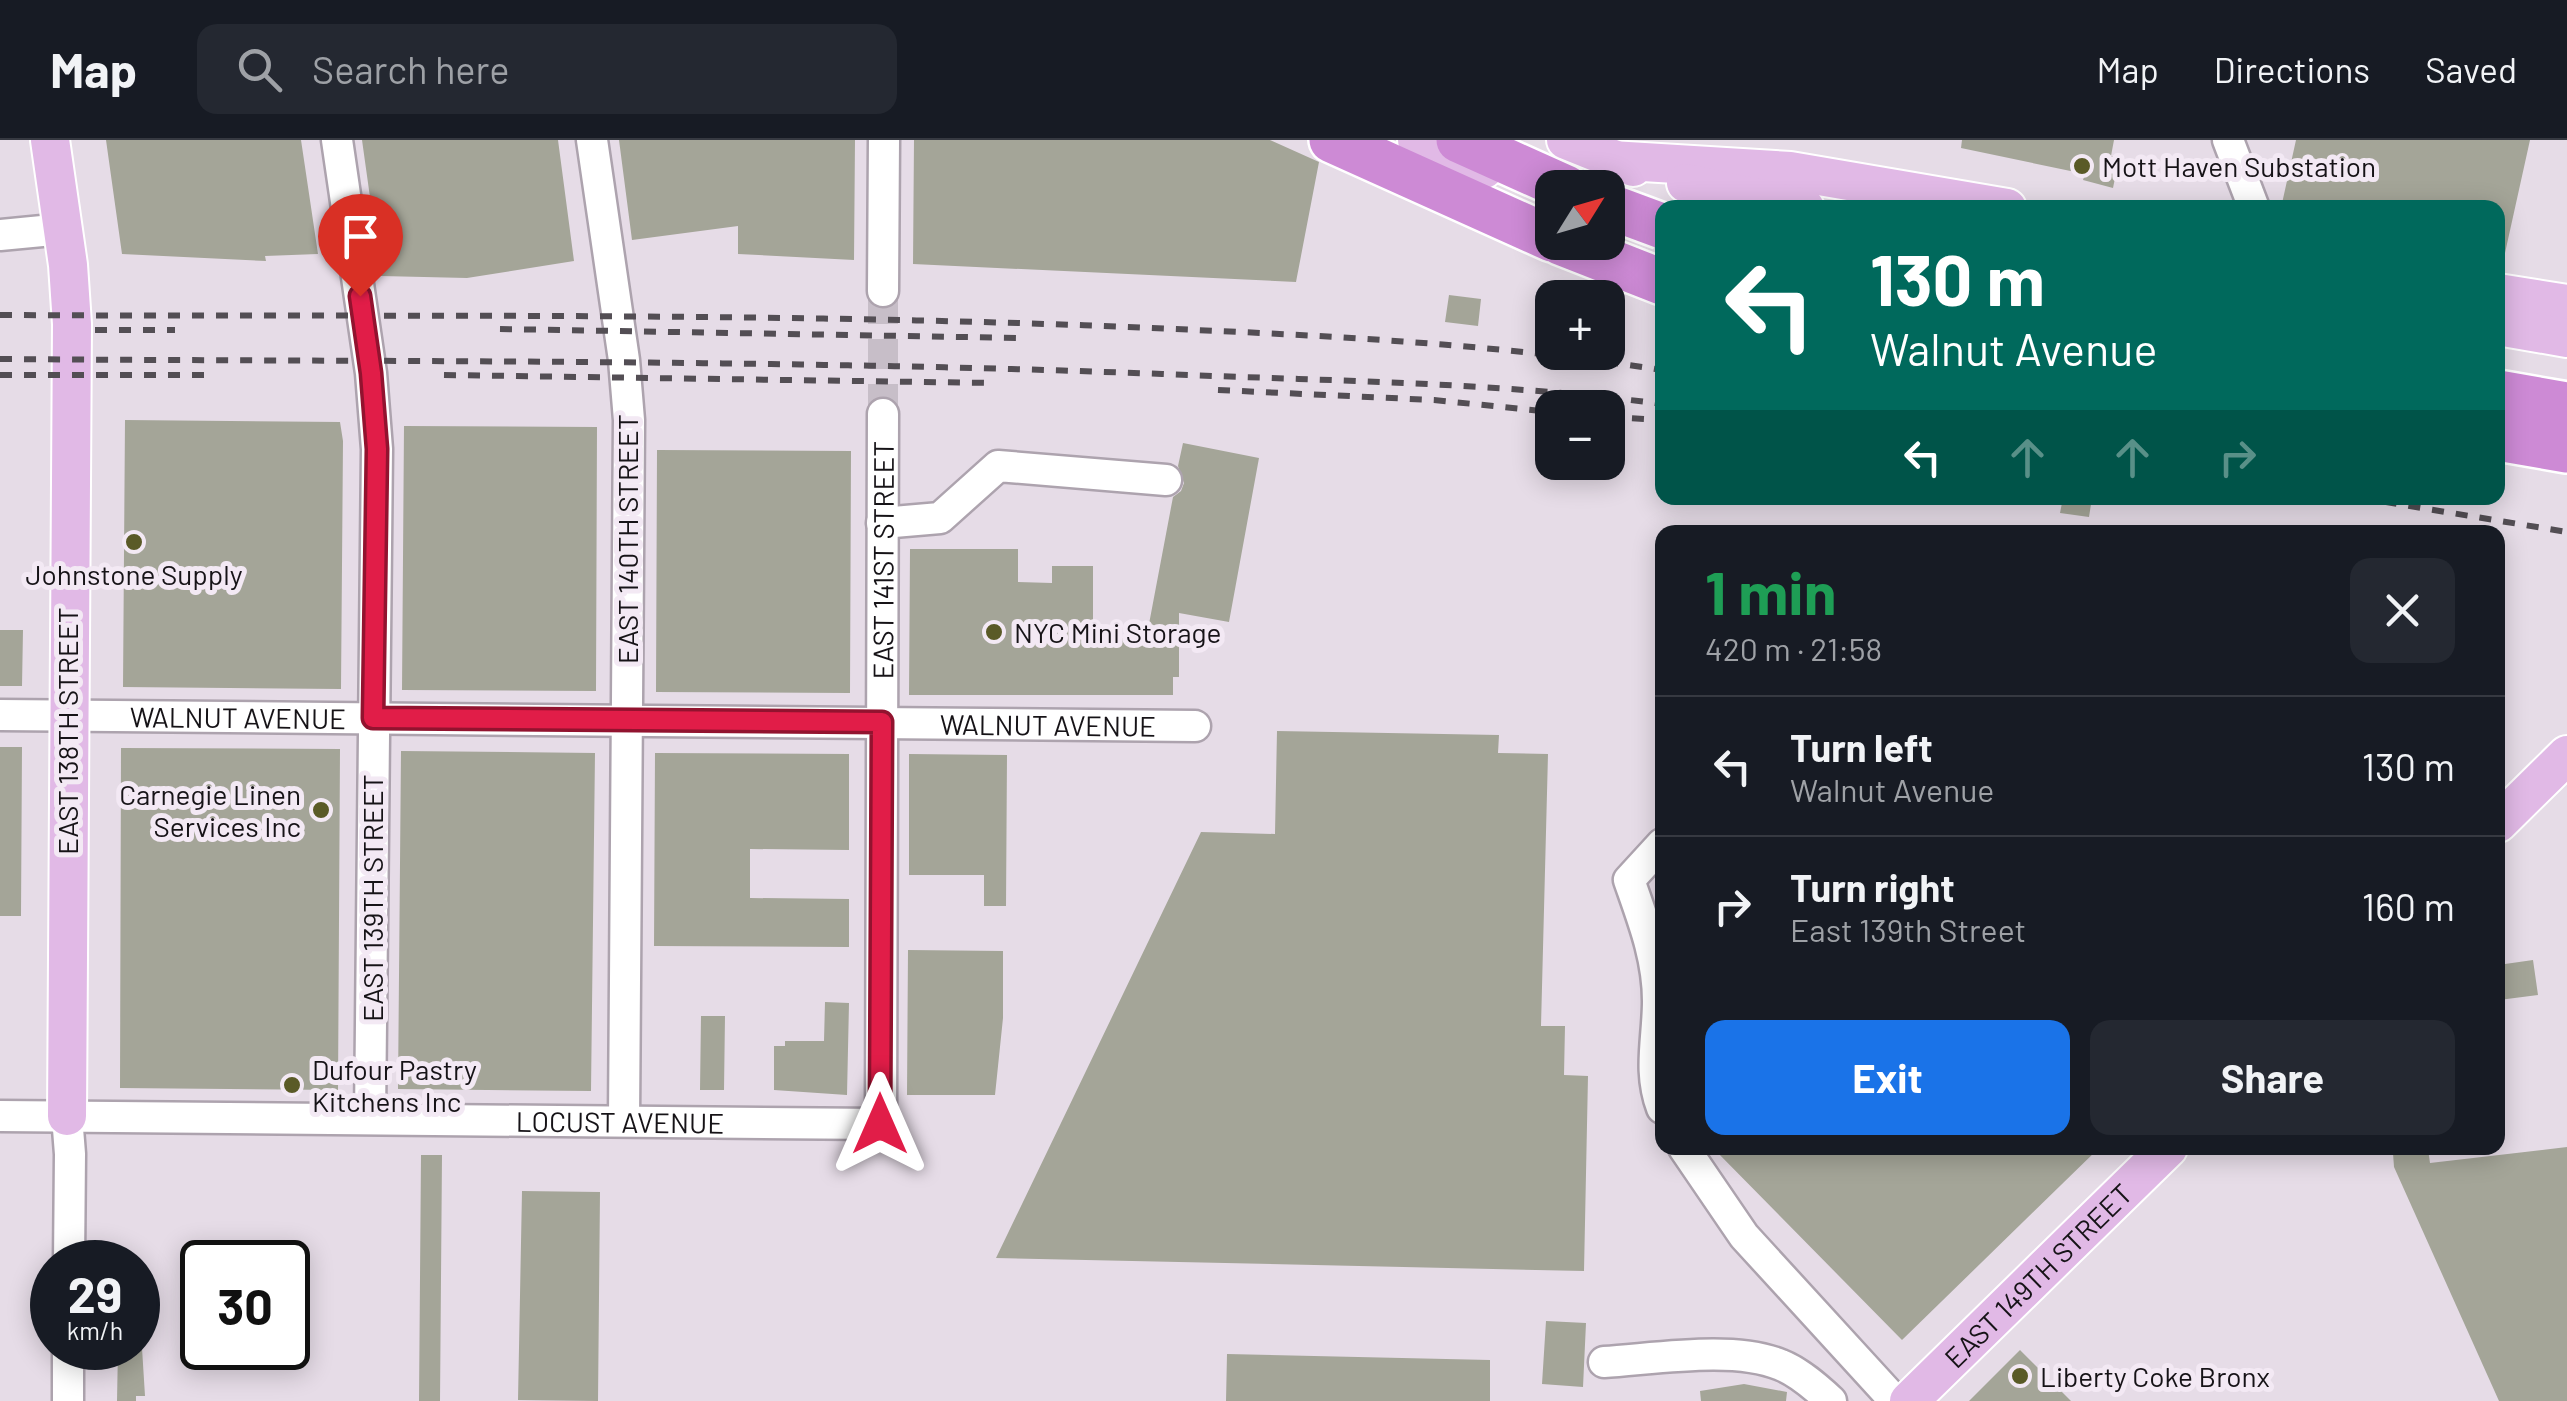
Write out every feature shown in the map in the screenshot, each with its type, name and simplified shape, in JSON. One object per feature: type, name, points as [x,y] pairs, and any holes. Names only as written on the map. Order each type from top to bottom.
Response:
[{"type":"highway","points":[[1332,140],[1535,231]]},
{"type":"highway","points":[[1459,140],[1535,174]]},
{"type":"highway","points":[[1625,220],[1655,223]]},
{"type":"highway","points":[[1606,260],[1655,279]]},
{"type":"highway","points":[[2505,394],[2567,405]]},
{"type":"highway","points":[[2505,439],[2567,450]]},
{"type":"main road","name":"EAST 138TH STREET","points":[[50,140],[72,324],[66,1116]]},
{"type":"main road","points":[[1354,140],[1535,220]]},
{"type":"main road","points":[[1418,140],[1535,191]]},
{"type":"main road","points":[[1566,140],[1610,160],[1681,182],[1766,200]]},
{"type":"main road","points":[[1610,160],[1790,171],[1960,200]]},
{"type":"main road","points":[[1480,196],[1535,210]]},
{"type":"main road","points":[[1625,235],[1655,262]]},
{"type":"main road","points":[[2505,295],[2567,304]]},
{"type":"main road","points":[[2505,327],[2567,338]]},
{"type":"main road","points":[[2505,375],[2567,386]]},
{"type":"main road","points":[[2505,412],[2567,422]]},
{"type":"main road","points":[[2505,817],[2567,755]]},
{"type":"main road","name":"EAST 149TH STREET","points":[[1909,1401],[2161,1155]]},
{"type":"street","name":"EAST 139TH STREET","points":[[337,140],[376,418],[370,1118]]},
{"type":"street","name":"EAST 140TH STREET","points":[[592,140],[628,405],[624,1120]]},
{"type":"street","points":[[883,292],[884,140]]},
{"type":"street","points":[[2228,140],[2251,200]]},
{"type":"street","points":[[0,235],[63,229]]},
{"type":"street","name":"EAST 141ST STREET","points":[[880,1124],[883,414]]},
{"type":"street","points":[[882,524],[940,518],[998,466],[1166,480]]},
{"type":"street","name":"WALNUT AVENUE","points":[[0,715],[1196,726]]},
{"type":"street","points":[[1655,852],[1629,880],[1652,947],[1655,974]]},
{"type":"street","points":[[1655,1033],[1655,1086]]},
{"type":"street","name":"LOCUST AVENUE","points":[[0,1116],[880,1124]]},
{"type":"street","name":"EAST 138TH STREET","points":[[66,1116],[70,1154],[69,1240]]},
{"type":"street","points":[[1689,1155],[1744,1236],[1895,1401]]},
{"type":"street","points":[[1604,1362],[1718,1356],[1760,1359],[1782,1365],[1831,1401]]},
{"type":"street","points":[[68,1370],[68,1401]]},
{"type":"building","points":[[106,140],[301,140],[318,254],[265,256],[266,261],[122,254]]},
{"type":"building","points":[[362,140],[558,140],[574,261],[467,278],[381,276]]},
{"type":"building","points":[[619,140],[855,140],[854,260],[738,254],[738,226],[632,240]]},
{"type":"building","points":[[914,140],[1270,140],[1319,162],[1296,282],[913,264]]},
{"type":"building","name":"Mott Haven Substation","points":[[1962,140],[2114,140],[2111,156],[2119,158],[2113,188],[2083,180],[2085,174],[1961,148]]},
{"type":"building","points":[[2296,140],[2530,140],[2505,253],[2505,200],[2283,200]]},
{"type":"building","points":[[1449,295],[1481,299],[1478,326],[1445,322]]},
{"type":"building","points":[[125,420],[340,422],[341,689],[123,687]]},
{"type":"building","points":[[404,426],[597,427],[596,691],[402,690]]},
{"type":"building","points":[[1183,443],[1259,458],[1229,622],[1179,613],[1179,677],[1173,677],[1173,695],[909,695],[910,549],[1018,549],[1018,582],[1052,583],[1052,566],[1093,566],[1093,638],[1142,638],[1142,624],[1149,624],[1173,497],[1184,483],[1178,466]]},
{"type":"building","points":[[657,450],[851,451],[850,693],[656,692]]},
{"type":"building","points":[[2062,505],[2091,505],[2089,517],[2060,513]]},
{"type":"building","points":[[0,630],[23,630],[22,686],[0,686]]},
{"type":"building","points":[[1277,731],[1499,735],[1498,753],[1548,754],[1541,1026],[1565,1026],[1564,1075],[1588,1076],[1584,1271],[996,1258],[1201,832],[1275,834]]},
{"type":"building","points":[[0,747],[22,747],[21,916],[0,916]]},
{"type":"building","points":[[121,748],[340,749],[338,1090],[120,1088]]},
{"type":"building","points":[[401,751],[595,753],[591,1091],[398,1089]]},
{"type":"building","points":[[655,753],[849,754],[849,850],[750,849],[750,898],[849,899],[849,947],[654,946]]},
{"type":"building","points":[[909,754],[1007,755],[1006,906],[984,906],[984,875],[909,875]]},
{"type":"building","points":[[908,950],[1003,951],[1003,1018],[995,1095],[907,1095]]},
{"type":"building","points":[[2533,960],[2538,995],[2505,999],[2505,964]]},
{"type":"building","points":[[825,1002],[849,1003],[847,1095],[774,1090],[774,1046],[785,1046],[785,1041],[824,1041]]},
{"type":"building","points":[[701,1016],[725,1016],[724,1090],[700,1090]]},
{"type":"building","points":[[2567,1147],[2567,1401],[2499,1401],[2394,1167],[2393,1155],[2429,1155],[2430,1163]]},
{"type":"building","points":[[421,1155],[442,1155],[440,1401],[419,1401]]},
{"type":"building","points":[[1720,1155],[2092,1155],[1902,1340]]},
{"type":"building","points":[[522,1191],[600,1192],[598,1401],[518,1400]]},
{"type":"building","points":[[1546,1321],[1586,1323],[1583,1387],[1542,1384]]},
{"type":"building","name":"Liberty Coke Bronx","points":[[2020,1350],[2071,1401],[1969,1401]]},
{"type":"building","points":[[1227,1354],[1490,1360],[1490,1401],[1226,1401]]},
{"type":"building","points":[[118,1370],[143,1370],[145,1396],[136,1396],[136,1401],[117,1401]]},
{"type":"building","points":[[1744,1384],[1787,1392],[1786,1401],[1701,1401],[1700,1391]]},
{"type":"tunnel","points":[[883,291],[883,414]]},
{"type":"railway","points":[[0,315],[690,317],[1104,326],[1453,345],[1655,369]]},
{"type":"railway","points":[[500,329],[1020,338]]},
{"type":"railway","points":[[95,330],[175,330]]},
{"type":"railway","points":[[0,359],[1017,369],[1475,387],[1655,403]]},
{"type":"railway","points":[[0,375],[214,375]]},
{"type":"railway","points":[[444,375],[993,383]]},
{"type":"railway","points":[[1218,390],[1434,400],[1535,410]]},
{"type":"railway","points":[[1625,418],[1655,420]]},
{"type":"railway","points":[[2403,505],[2567,532]]},
{"type":"place","name":"Mott Haven Substation","points":[[2082,166]]},
{"type":"place","name":"Johnstone Supply","points":[[134,542]]},
{"type":"place","name":"NYC Mini Storage","points":[[994,632]]},
{"type":"place","name":"Carnegie Linen Services Inc","points":[[321,810]]},
{"type":"place","name":"Dufour Pastry Kitchens Inc","points":[[292,1085]]},
{"type":"place","name":"Liberty Coke Bronx","points":[[2020,1376]]},
{"type":"route","points":[[360,296],[377,449],[373,718],[882,722],[880,1124]]}]
